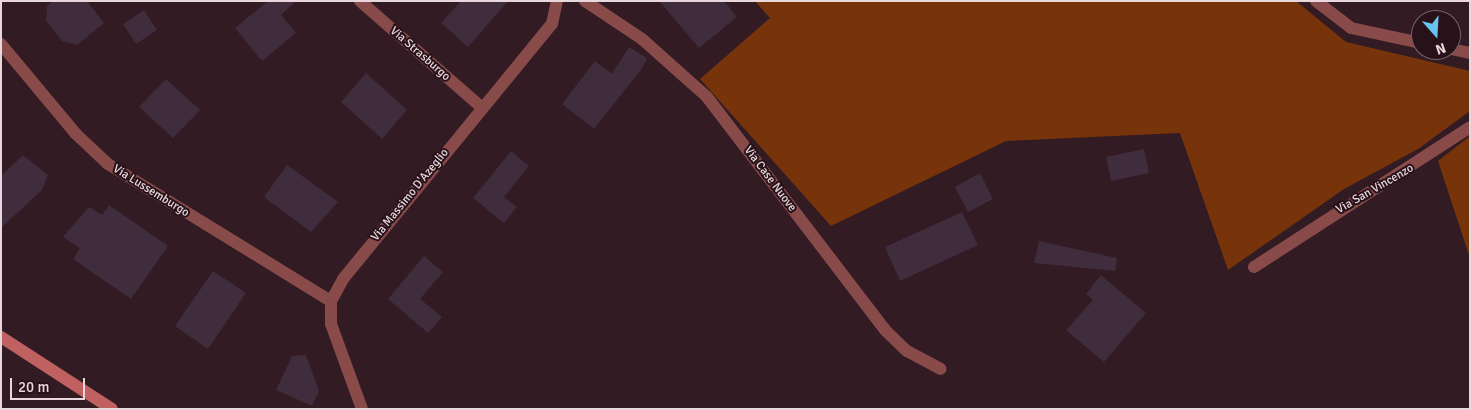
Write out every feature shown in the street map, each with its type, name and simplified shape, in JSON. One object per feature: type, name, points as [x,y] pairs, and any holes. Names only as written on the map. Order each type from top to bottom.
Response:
[{"type":"main road","points":[[1,337],[112,409]]},
{"type":"street","name":"Via Strasburgo","points":[[360,1],[481,107]]},
{"type":"street","name":"Via Massimo D'Azeglio","points":[[362,409],[331,324],[331,301],[343,278],[481,107],[552,24],[557,1]]},
{"type":"street","name":"Via Case Nuove","points":[[586,1],[642,38],[707,97],[885,330],[907,351],[941,369]]},
{"type":"street","points":[[1316,1],[1351,28],[1411,41]]},
{"type":"street","name":"Via Lussemburgo","points":[[1,44],[76,134],[108,164],[331,301]]},
{"type":"street","name":"Via San Vincenzo","points":[[1254,267],[1470,127]]},
{"type":"shaded area","points":[[755,1],[1296,1],[1346,42],[1411,57],[1411,60],[1423,60],[1470,71],[1470,111],[1418,149],[1344,189],[1228,270],[1180,133],[1006,141],[831,226],[700,79],[770,18]]},
{"type":"shaded area","points":[[1470,136],[1470,258],[1438,161]]},
{"type":"building","points":[[53,1],[87,1],[104,23],[77,45],[62,41],[46,21],[47,6]]},
{"type":"building","points":[[268,1],[296,1],[281,15],[296,33],[262,61],[235,28]]},
{"type":"building","points":[[461,1],[508,1],[468,47],[441,23]]},
{"type":"building","points":[[659,1],[724,1],[737,17],[699,48]]},
{"type":"building","points":[[144,10],[157,30],[136,44],[123,24]]},
{"type":"building","points":[[629,47],[647,58],[643,67],[594,129],[562,104],[595,61],[612,74]]},
{"type":"building","points":[[366,73],[407,110],[382,139],[341,102]]},
{"type":"building","points":[[166,79],[200,110],[173,138],[139,107]]},
{"type":"building","points":[[1144,149],[1149,173],[1111,181],[1106,157]]},
{"type":"building","points":[[511,151],[529,166],[504,197],[517,207],[504,223],[473,198]]},
{"type":"building","points":[[23,155],[48,175],[42,190],[1,228],[1,176]]},
{"type":"building","points":[[287,165],[338,202],[311,232],[264,197]]},
{"type":"building","points":[[980,173],[993,199],[968,212],[955,187]]},
{"type":"building","points":[[109,205],[168,246],[131,299],[73,259],[80,248],[63,237],[89,207],[102,215]]},
{"type":"building","points":[[962,212],[978,245],[900,281],[885,247]]},
{"type":"building","points":[[1039,241],[1117,258],[1115,271],[1034,263]]},
{"type":"building","points":[[424,256],[443,272],[420,299],[442,317],[428,333],[388,299]]},
{"type":"building","points":[[213,271],[246,293],[208,349],[175,326]]},
{"type":"building","points":[[1101,275],[1146,313],[1104,362],[1066,330],[1093,300],[1086,294]]},
{"type":"building","points":[[306,355],[319,391],[312,406],[276,390],[292,356]]}]
